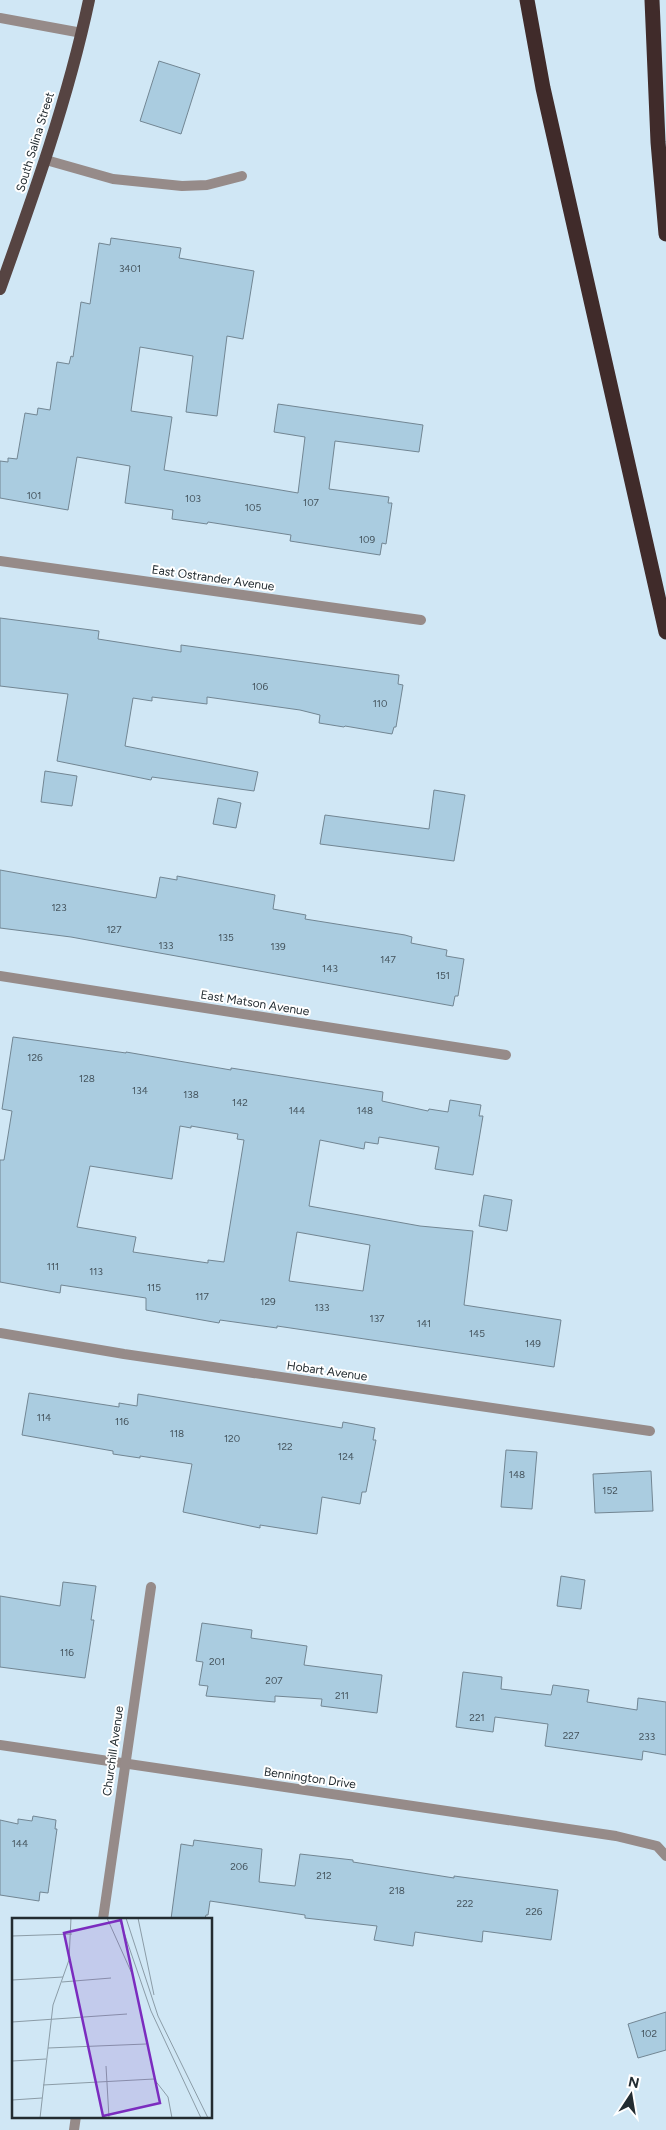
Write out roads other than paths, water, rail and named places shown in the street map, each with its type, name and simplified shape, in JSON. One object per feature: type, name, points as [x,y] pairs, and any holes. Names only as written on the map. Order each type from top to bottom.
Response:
[{"type":"highway","points":[[527,0],[544,88],[666,632]]},
{"type":"highway","points":[[652,0],[658,142],[666,234]]},
{"type":"main road","name":"South Salina Street","points":[[0,289],[46,160],[82,33],[89,0]]},
{"type":"street","points":[[0,18],[82,33]]},
{"type":"street","points":[[46,160],[113,179],[182,186],[207,185],[242,176]]},
{"type":"street","name":"East Ostrander Avenue","points":[[0,561],[422,620]]},
{"type":"street","name":"East Matson Avenue","points":[[0,976],[506,1055]]},
{"type":"street","name":"Hobart Avenue","points":[[0,1333],[124,1354],[650,1431]]},
{"type":"street","name":"Churchill Avenue","points":[[103,1918],[124,1763],[151,1588]]},
{"type":"street","name":"Bennington Drive","points":[[0,1745],[616,1836],[657,1846],[666,1856]]}]
